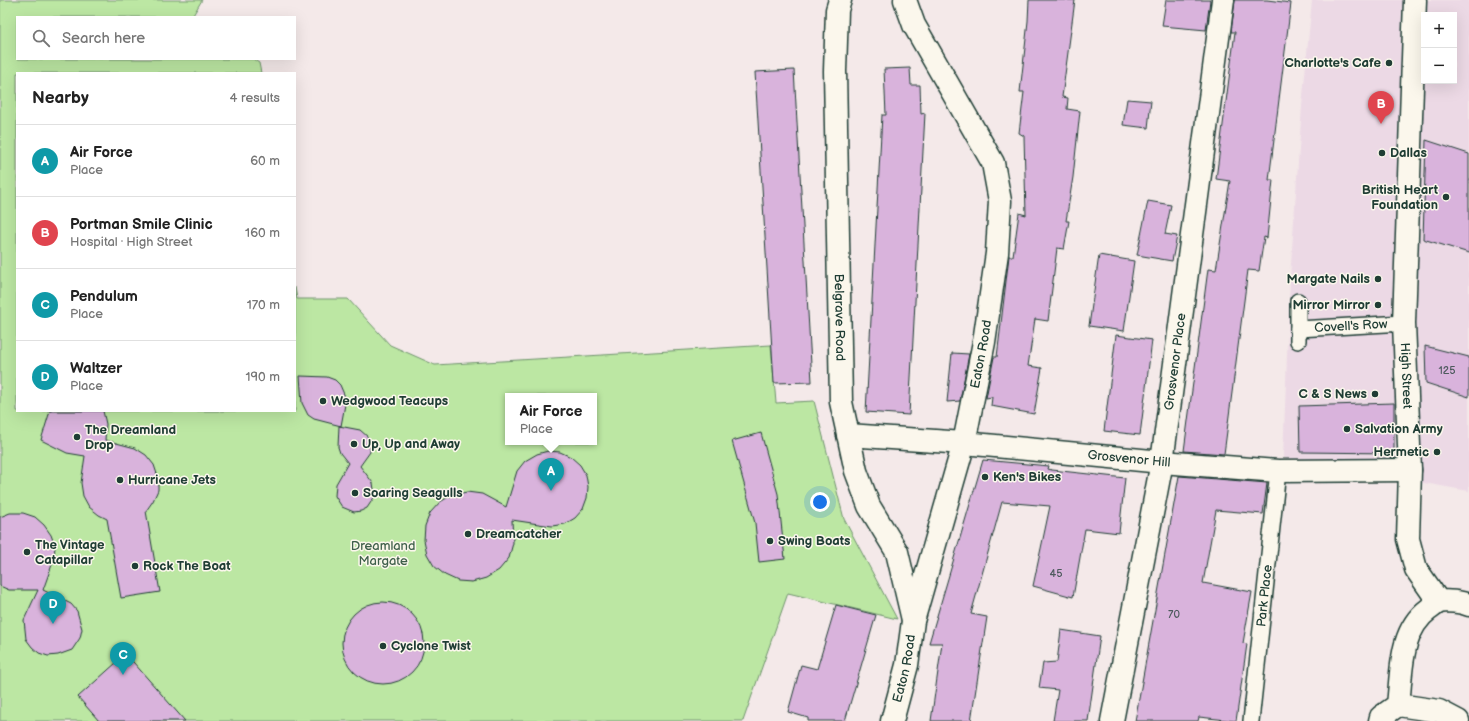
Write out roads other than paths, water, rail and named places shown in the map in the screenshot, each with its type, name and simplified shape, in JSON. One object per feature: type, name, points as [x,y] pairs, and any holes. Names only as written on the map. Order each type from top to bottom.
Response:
[{"type":"street","name":"Belgrave Road","points":[[840,0],[837,10],[835,71],[841,402],[856,471],[869,506],[897,552],[913,621]]},
{"type":"street","name":"Eaton Road","points":[[892,721],[907,665],[913,621],[964,443],[984,342],[997,253],[1000,201],[993,163],[914,25],[905,0]]},
{"type":"street","name":"Grosvenor Place","points":[[1112,721],[1162,462],[1223,0]]},
{"type":"street","name":"High Street","points":[[1415,0],[1404,323],[1410,470],[1408,539],[1416,569],[1439,602]]},
{"type":"street","name":"Grosvenor Hill","points":[[848,436],[964,443],[1162,462],[1278,471],[1410,470]]},
{"type":"street","points":[[1398,705],[1405,647],[1409,632],[1419,617],[1439,602],[1464,603],[1469,605]]},
{"type":"street","points":[[1380,721],[1381,717],[1398,705],[1439,711],[1458,721]]},
{"type":"lane","name":"Covell's Row","points":[[1298,301],[1298,335],[1404,323]]},
{"type":"lane","name":"Park Place","points":[[1251,721],[1278,471]]},
{"type":"place","name":"Charlotte's Cafe","points":[[1389,63]]},
{"type":"place","name":"Portman Smile Clinic","points":[[1381,124]]},
{"type":"place","name":"Dallas","points":[[1382,153]]},
{"type":"place","name":"British Heart Foundation","points":[[1446,197]]},
{"type":"place","name":"Margate Nails","points":[[1378,279]]},
{"type":"place","name":"Mirror Mirror","points":[[1378,305]]},
{"type":"place","name":"C & S News","points":[[1375,394]]},
{"type":"place","name":"Wedgwood Teacups","points":[[323,401]]},
{"type":"place","name":"Salvation Army","points":[[1347,429]]},
{"type":"place","name":"The Dreamland Drop","points":[[77,437]]},
{"type":"place","name":"Up, Up and Away","points":[[354,444]]},
{"type":"place","name":"Hermetic","points":[[1437,452]]},
{"type":"place","name":"Ken's Bikes","points":[[985,477]]},
{"type":"place","name":"Hurricane Jets","points":[[120,480]]},
{"type":"place","name":"Air Force","points":[[551,491]]},
{"type":"place","name":"Soaring Seagulls","points":[[355,493]]},
{"type":"place","name":"Dreamcatcher","points":[[468,534]]},
{"type":"place","name":"Swing Boats","points":[[770,541]]},
{"type":"place","name":"The Vintage Catapillar","points":[[27,552]]},
{"type":"place","name":"Rock The Boat","points":[[135,566]]},
{"type":"place","name":"Waltzer","points":[[53,624]]},
{"type":"place","name":"Cyclone Twist","points":[[383,646]]},
{"type":"place","name":"Pendulum","points":[[123,675]]},
{"type":"park label","name":"Dreamland Margate","points":[[383,554]]}]
